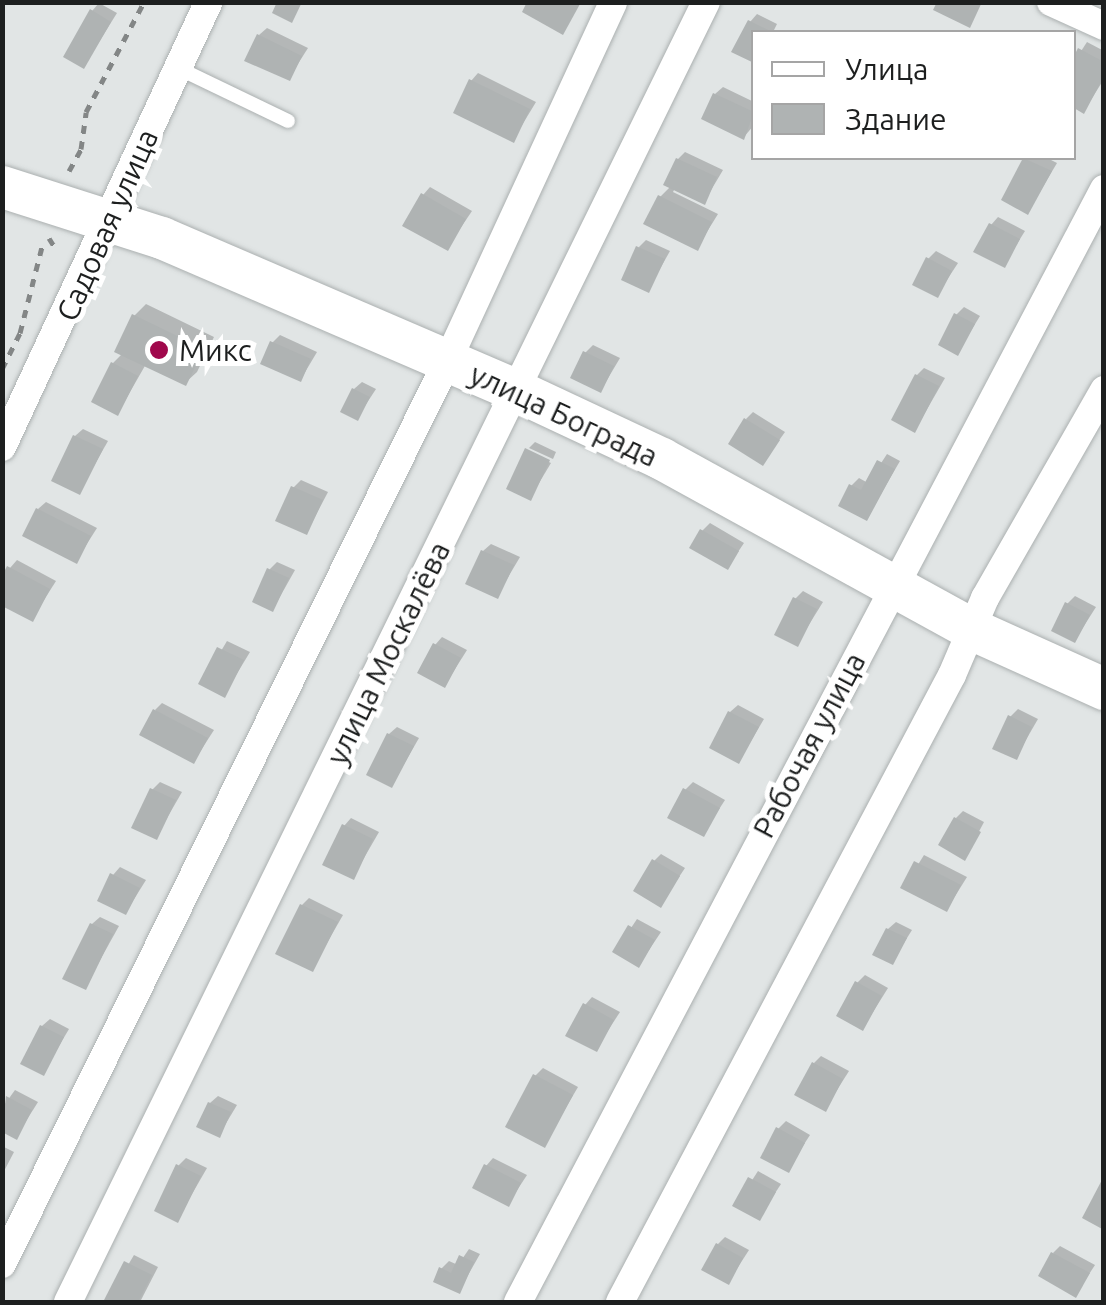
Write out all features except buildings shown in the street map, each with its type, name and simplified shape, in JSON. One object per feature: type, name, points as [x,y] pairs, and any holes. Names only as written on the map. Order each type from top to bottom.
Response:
[{"type":"main road","name":"улица Бограда","points":[[2,188],[162,238],[517,391],[662,459],[971,629],[1104,689]]},
{"type":"street","name":"Садовая улица","points":[[2,447],[209,2]]},
{"type":"street","points":[[2,1264],[447,362],[613,2]]},
{"type":"street","name":"улица Москалёва","points":[[68,1302],[706,2]]},
{"type":"street","points":[[1051,2],[1104,26]]},
{"type":"street","name":"Рабочая улица","points":[[518,1302],[1104,189]]},
{"type":"street","points":[[620,1302],[952,675],[971,629],[1104,390]]},
{"type":"lane","points":[[178,68],[288,121]]},
{"type":"path","points":[[70,170],[81,149],[86,112],[144,2]]},
{"type":"path","points":[[2,369],[20,333],[43,243]]},
{"type":"place","name":"Микс","points":[[159,350]]}]
